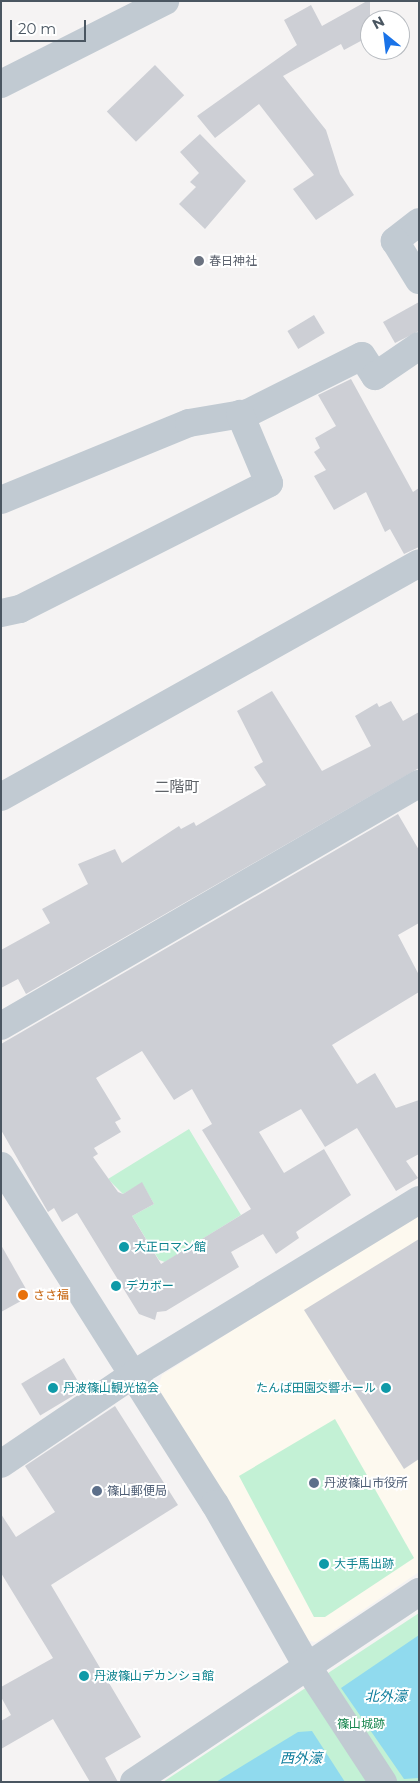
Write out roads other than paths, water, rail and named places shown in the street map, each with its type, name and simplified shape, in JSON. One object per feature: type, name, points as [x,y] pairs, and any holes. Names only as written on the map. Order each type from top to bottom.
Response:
[{"type":"street","points":[[1,84],[165,1]]},
{"type":"street","points":[[419,222],[395,241],[419,280]]},
{"type":"street","points":[[1,500],[189,423],[240,414],[362,356],[375,376],[419,346]]},
{"type":"street","points":[[1,613],[20,609],[268,483],[240,414]]},
{"type":"street","points":[[1,797],[419,563]]},
{"type":"street","points":[[1,1026],[419,784]]},
{"type":"street","points":[[1,1166],[215,1504],[307,1666],[383,1782]]},
{"type":"street","points":[[1,1464],[134,1374],[419,1200]]},
{"type":"street","points":[[134,1782],[419,1592]]},
{"type":"water","name":"北外濠","points":[[419,1635],[419,1778],[404,1779],[341,1688]]},
{"type":"water","name":"西外濠","points":[[312,1731],[345,1782],[216,1782],[298,1732]]},
{"type":"place","name":"春日神社","points":[[199,261]]},
{"type":"place","name":"大正ロマン館","points":[[124,1247]]},
{"type":"place","name":"デカボー","points":[[116,1286]]},
{"type":"place","name":"ささ福","points":[[23,1295]]},
{"type":"place","name":"丹波篠山観光協会","points":[[53,1388]]},
{"type":"place","name":"たんば田園交響ホール","points":[[386,1388]]},
{"type":"place","name":"丹波篠山市役所","points":[[314,1483]]},
{"type":"place","name":"篠山郵便局","points":[[97,1491]]},
{"type":"place","name":"大手馬出跡","points":[[324,1564]]},
{"type":"place","name":"丹波篠山デカンショ館","points":[[84,1676]]},
{"type":"district","name":"二階町","points":[[177,787]]},
{"type":"park label","name":"篠山城跡","points":[[361,1724]]}]
